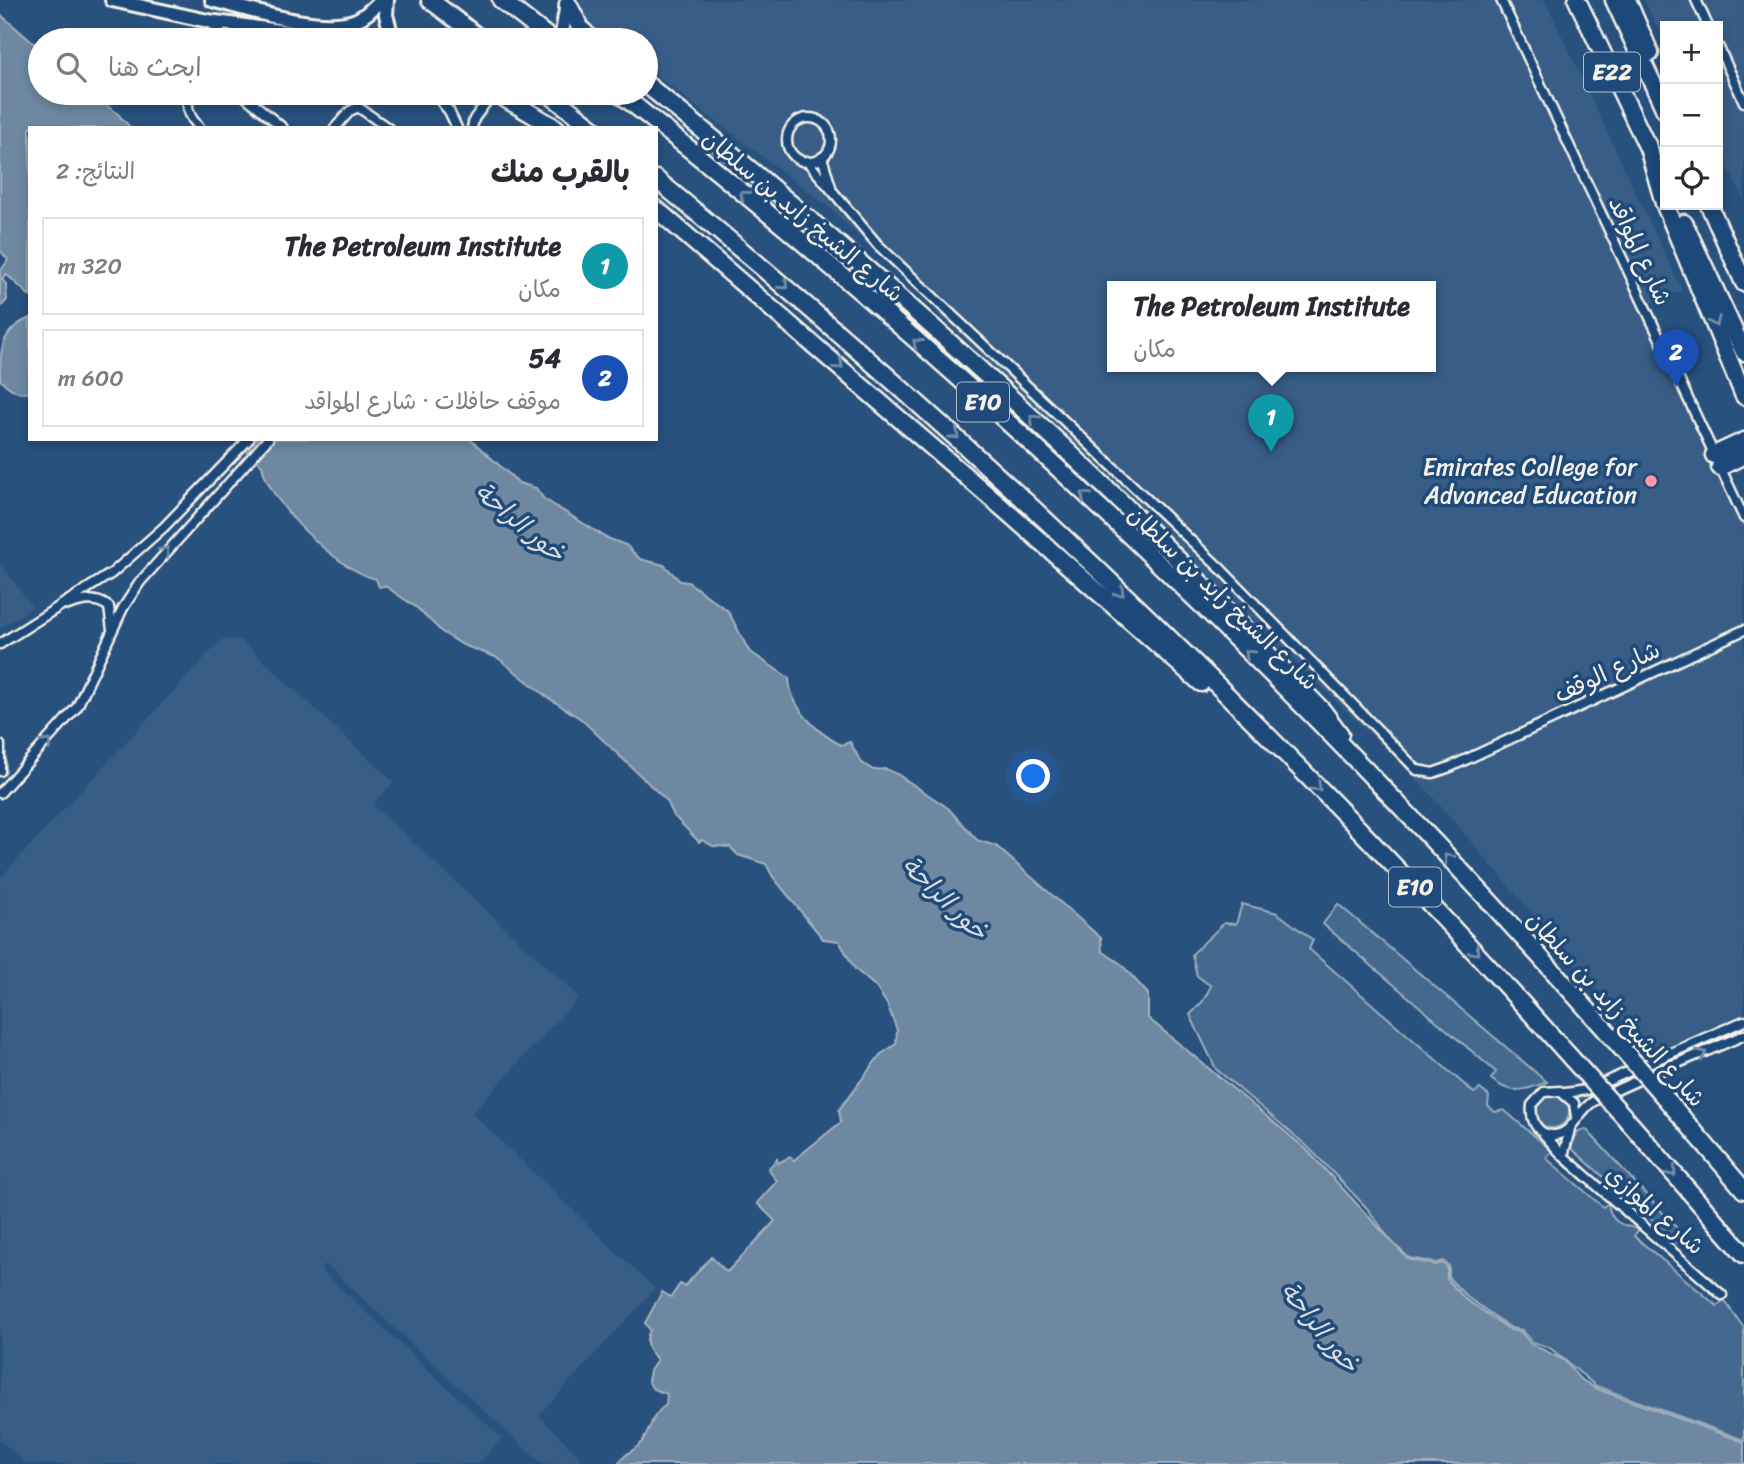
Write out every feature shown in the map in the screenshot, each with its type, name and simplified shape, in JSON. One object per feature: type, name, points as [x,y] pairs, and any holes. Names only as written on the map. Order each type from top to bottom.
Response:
[{"type":"highway","points":[[430,0],[466,28]]},
{"type":"highway","points":[[501,0],[537,28]]},
{"type":"highway","name":"E22","points":[[1577,0],[1660,173]]},
{"type":"highway","name":"E22","points":[[1614,0],[1660,99]]},
{"type":"highway","points":[[1627,0],[1664,84]]},
{"type":"highway","points":[[567,2],[580,28]]},
{"type":"highway","points":[[658,94],[830,235],[1035,419],[1122,503],[1322,710],[1345,740],[1352,757]]},
{"type":"highway","points":[[516,105],[552,126]]},
{"type":"highway","points":[[563,105],[590,126]]},
{"type":"highway","name":"شارع الشيخ زايد بن سلطان","points":[[635,105],[951,373],[1154,560],[1352,757],[1610,1035],[1744,1190]]},
{"type":"highway","points":[[1647,144],[1664,203],[1744,396]]},
{"type":"highway","name":"E10","points":[[658,181],[809,306],[1002,477],[1253,719],[1429,901],[1744,1254]]},
{"type":"highway","points":[[1677,210],[1744,352]]},
{"type":"highway","points":[[1711,210],[1744,283]]},
{"type":"highway","points":[[658,211],[804,334],[1297,767]]},
{"type":"highway","points":[[1717,461],[1744,441]]},
{"type":"highway","points":[[1717,461],[1744,455]]},
{"type":"main road","points":[[212,0],[267,13],[338,24],[363,17],[381,0]]},
{"type":"main road","points":[[387,0],[386,15],[390,28]]},
{"type":"main road","points":[[117,1],[246,28]]},
{"type":"main road","points":[[563,28],[567,2]]},
{"type":"street","name":"شارع المواقد","points":[[1501,0],[1744,518]]},
{"type":"street","points":[[1696,0],[1706,21]]},
{"type":"street","points":[[208,21],[216,28]]},
{"type":"street","points":[[1723,57],[1744,102]]},
{"type":"street","points":[[187,105],[191,120],[198,126]]},
{"type":"street","points":[[256,105],[281,126]]},
{"type":"street","points":[[444,105],[456,126]]},
{"type":"street","points":[[472,126],[474,119],[488,105]]},
{"type":"street","points":[[337,126],[358,107],[385,126]]},
{"type":"street","points":[[802,120],[818,120],[828,130],[830,144],[822,157],[807,161],[797,158],[788,143],[791,127],[802,120]]},
{"type":"street","points":[[822,157],[835,196]]},
{"type":"street","points":[[807,161],[835,196]]},
{"type":"street","name":"شارع الوقف","points":[[835,196],[878,245],[1221,569],[1409,764],[1450,767],[1744,630]]},
{"type":"street","points":[[0,644],[113,573],[247,441]]},
{"type":"street","points":[[0,793],[77,707],[123,608],[159,558],[266,441]]},
{"type":"street","points":[[57,608],[92,599],[101,601],[109,607],[112,633]]},
{"type":"street","points":[[0,745],[0,771]]},
{"type":"street","points":[[1570,1128],[1557,1135],[1542,1132],[1531,1113],[1536,1098],[1550,1090],[1565,1093],[1587,1090],[1744,1021]]},
{"type":"street","points":[[1563,1156],[1565,1136],[1576,1117],[1594,1102],[1744,1035]]},
{"type":"street","points":[[1565,1093],[1574,1103],[1576,1117]]},
{"type":"street","name":"شارع الموازي","points":[[1542,1132],[1563,1156],[1722,1294]]},
{"type":"shaded area","points":[[580,0],[1545,0],[1682,290],[1645,306],[1744,518],[1744,630],[1592,701],[1458,772],[1744,631],[1744,1013],[1652,1055],[1426,789],[831,209],[658,77],[658,28],[593,28],[589,25]]},
{"type":"shaded area","points":[[1644,0],[1744,0],[1744,200],[1723,158],[1723,21],[1660,21],[1660,33]]},
{"type":"shaded area","points":[[0,564],[33,607],[0,628]]},
{"type":"shaded area","points":[[240,639],[394,782],[373,805],[579,997],[472,1113],[655,1289],[539,1415],[586,1464],[542,1464],[325,1264],[320,1269],[502,1438],[478,1464],[26,1464],[0,1440],[0,878],[221,640]]},
{"type":"shaded area","points":[[1242,904],[1277,913],[1313,940],[1309,949],[1474,1093],[1480,1089],[1489,1096],[1488,1106],[1495,1112],[1504,1110],[1552,1151],[1546,1158],[1603,1207],[1608,1203],[1614,1219],[1639,1229],[1634,1236],[1717,1306],[1724,1300],[1744,1328],[1744,1440],[1596,1386],[1550,1348],[1533,1342],[1522,1330],[1511,1328],[1467,1297],[1449,1278],[1449,1266],[1443,1261],[1436,1263],[1409,1258],[1391,1241],[1367,1208],[1308,1147],[1216,1069],[1190,1015],[1203,1001],[1211,986],[1197,976],[1192,954],[1224,923],[1236,924]]},
{"type":"shaded area","points":[[1338,904],[1547,1082],[1518,1090],[1504,1087],[1491,1079],[1496,1072],[1323,924]]},
{"type":"shaded area","points":[[1552,1094],[1564,1099],[1569,1111],[1564,1123],[1552,1128],[1540,1123],[1535,1111],[1540,1099]]},
{"type":"shaded area","points":[[1586,1129],[1686,1238],[1680,1245],[1571,1148],[1578,1131]]},
{"type":"water","points":[[0,14],[28,38],[28,105],[106,105],[129,126],[28,126],[28,294],[6,274],[2,279],[6,284],[7,300],[0,308],[0,272],[8,260],[0,250]]},
{"type":"water","points":[[28,319],[28,392],[21,393],[0,380],[0,360],[4,343],[20,323]]},
{"type":"water","name":"خور الراحة","points":[[237,441],[472,441],[519,483],[536,488],[544,499],[607,538],[626,545],[640,559],[664,565],[680,581],[688,582],[728,611],[749,651],[789,678],[790,689],[799,709],[822,733],[841,745],[850,742],[861,762],[873,770],[886,769],[897,774],[948,808],[977,840],[996,846],[1101,938],[1102,951],[1121,964],[1148,994],[1148,1018],[1306,1149],[1408,1259],[1436,1265],[1442,1263],[1447,1267],[1447,1279],[1465,1299],[1511,1330],[1521,1332],[1531,1344],[1564,1360],[1579,1378],[1595,1388],[1744,1442],[1744,1464],[618,1464],[642,1442],[654,1418],[666,1405],[667,1394],[653,1389],[648,1381],[650,1371],[657,1360],[648,1346],[650,1330],[645,1323],[662,1292],[671,1297],[680,1284],[685,1286],[711,1257],[727,1272],[775,1221],[757,1203],[777,1181],[768,1169],[777,1159],[778,1163],[790,1157],[794,1160],[841,1122],[839,1110],[880,1055],[896,1044],[897,1030],[887,1004],[875,986],[855,969],[839,941],[823,939],[773,877],[766,864],[738,855],[730,847],[713,846],[702,840],[699,842],[674,816],[667,801],[581,719],[547,697],[498,658],[463,645],[442,632],[417,608],[385,586],[379,587],[376,579],[343,563],[325,549],[307,533],[277,497],[262,465]]},
{"type":"place","name":"54","points":[[1676,387]]},
{"type":"place","name":"The Petroleum Institute","points":[[1271,452]]},
{"type":"place","name":"Emirates College for Advanced Education","points":[[1651,481]]}]
